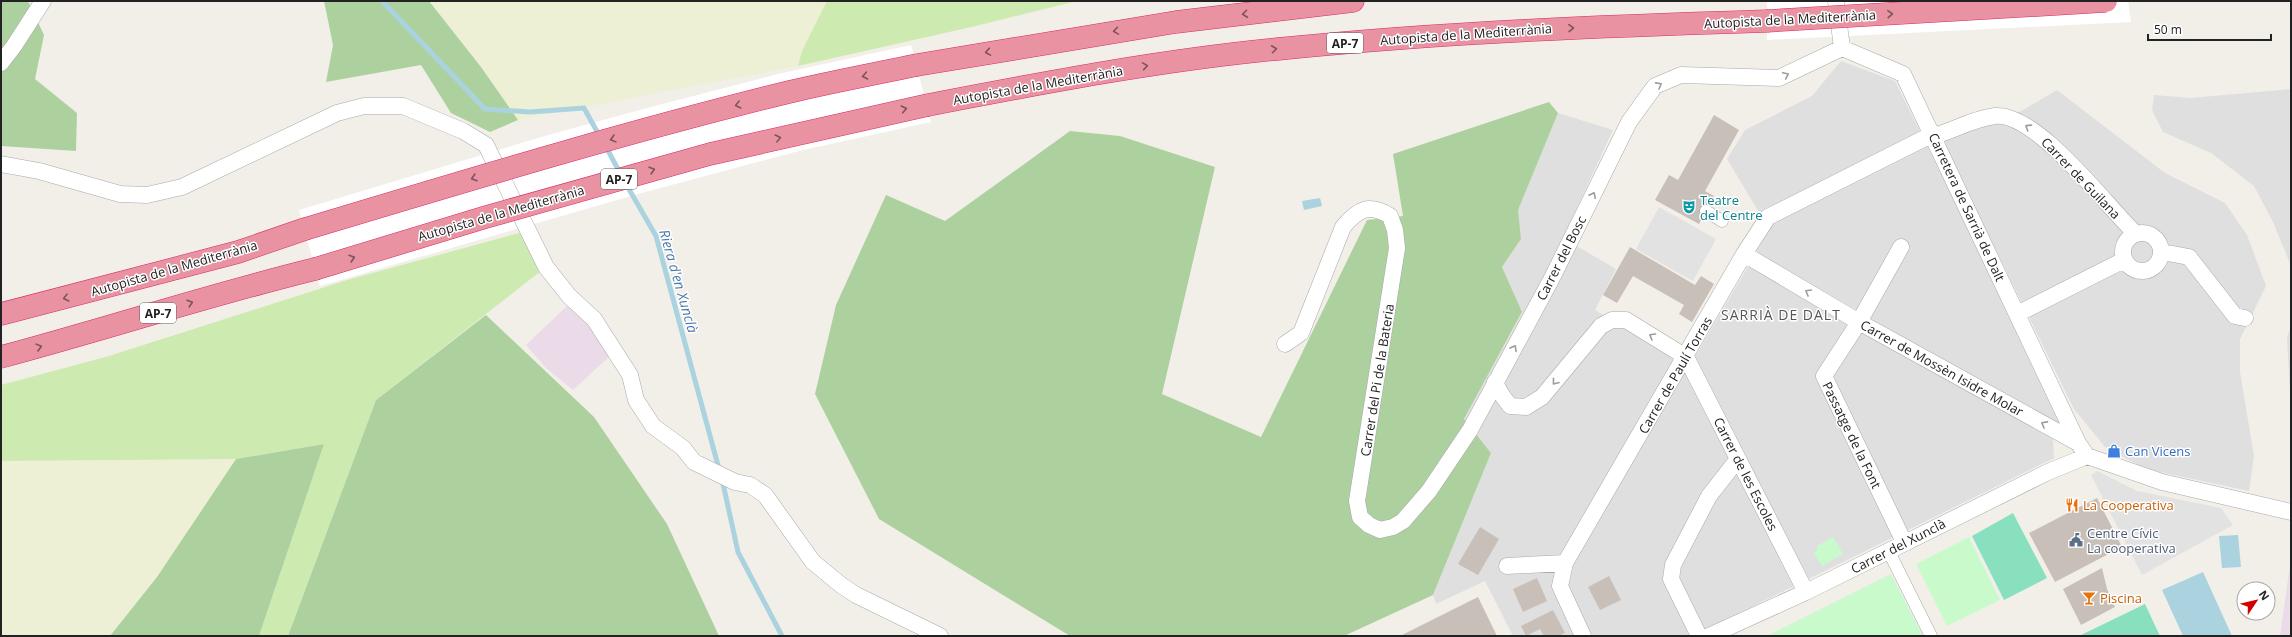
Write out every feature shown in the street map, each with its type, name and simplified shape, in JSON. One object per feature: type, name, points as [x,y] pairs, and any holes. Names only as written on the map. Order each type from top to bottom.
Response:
[{"type":"highway","name":"Autopista de la Mediterrània","points":[[1,314],[238,252],[305,229],[491,173],[672,122],[790,92],[917,65],[1176,22],[1353,1]]},
{"type":"highway","name":"Autopista de la Mediterrània","points":[[1,357],[117,326],[246,286],[315,269],[486,217],[710,154],[928,104],[1091,74],[1287,48],[1469,32],[1767,21],[2106,1]]},
{"type":"street","points":[[1,63],[43,1]]},
{"type":"street","points":[[1836,1],[1842,48]]},
{"type":"street","name":"Carretera de Sarrià de Dalt","points":[[1842,48],[1902,74],[1934,137],[2082,450]]},
{"type":"street","name":"Carrer del Bosc","points":[[1495,382],[1552,278],[1629,122],[1655,86],[1681,75],[1778,78],[1842,48]]},
{"type":"street","points":[[1,164],[39,171],[120,194],[137,196],[182,187],[337,113],[364,106],[403,106],[469,134],[486,145],[546,267],[569,296],[594,319],[630,375],[636,400],[653,426],[683,448],[694,462],[735,482],[750,485],[765,495],[818,569],[856,595],[940,636]]},
{"type":"street","name":"Carrer de Guilana","points":[[1934,137],[1971,120],[1996,116],[2015,119],[2042,136],[2135,233]]},
{"type":"street","name":"Carrer de Paulí Torras","points":[[1583,636],[1560,586],[1565,563],[1744,254],[1768,217],[1925,138],[1934,137]]},
{"type":"street","name":"Carrer del Pi de la Bateria","points":[[1285,344],[1301,333],[1343,227],[1352,216],[1373,208],[1390,216],[1396,230],[1397,248],[1357,501],[1360,517],[1369,525],[1380,530],[1393,527],[1403,521],[1415,509],[1470,430],[1495,382]]},
{"type":"street","points":[[1706,211],[1722,221]]},
{"type":"street","points":[[2135,233],[2148,233],[2158,240],[2162,252],[2158,265],[2146,272],[2133,270],[2124,260],[2122,250],[2126,240],[2135,233]]},
{"type":"street","name":"Passatge de la Font","points":[[1901,247],[1858,322],[1824,376],[1904,542]]},
{"type":"street","points":[[2162,252],[2189,257],[2235,316],[2246,318]]},
{"type":"street","name":"Carrer de Mossèn Isidre Molar","points":[[1744,254],[1858,322],[2082,450]]},
{"type":"street","points":[[2017,314],[2124,260]]},
{"type":"street","points":[[1495,382],[1501,394],[1510,406],[1526,407],[1542,398],[1601,326],[1612,320],[1626,320],[1686,356]]},
{"type":"street","name":"Carrer de les Escoles","points":[[1686,356],[1806,592]]},
{"type":"street","points":[[2082,450],[2147,478],[2291,512]]},
{"type":"street","name":"Carrer del Xunclà","points":[[1709,636],[1806,592],[1904,542],[2048,472],[2082,450]]},
{"type":"street","points":[[1699,636],[1671,579],[1673,564],[1709,496],[1738,459]]},
{"type":"street","points":[[1888,550],[1931,636]]},
{"type":"street","points":[[1507,566],[1565,563]]},
{"type":"shaded area","points":[[1841,61],[1895,81],[2064,421],[2059,427],[1756,252],[1769,229],[1727,159],[1745,130],[1812,96]]},
{"type":"shaded area","points":[[2291,89],[2291,266],[2273,222],[2254,186],[2211,153],[2163,132],[2152,110],[2154,95],[2191,98]]},
{"type":"shaded area","points":[[2057,90],[2165,173],[2225,203],[2247,235],[2266,286],[2240,339],[2240,372],[2254,456],[2249,491],[2146,469],[2105,447],[2074,409],[1942,140],[1973,125],[2006,120]]},
{"type":"shaded area","points":[[1558,113],[1613,130],[1563,238],[1616,269],[1595,310],[1670,355],[1686,372],[1749,265],[2053,439],[2054,458],[1693,636],[1513,636],[1485,581],[1436,604],[1433,595],[1491,453],[1464,419],[1522,313],[1502,267],[1521,239],[1517,210]]},
{"type":"shaded area","points":[[1659,207],[1716,239],[1693,281],[1636,249]]},
{"type":"shaded area","points":[[569,304],[594,326],[612,354],[573,390],[546,368],[526,345]]},
{"type":"shaded area","points":[[2291,325],[2291,413],[2287,338]]},
{"type":"shaded area","points":[[2097,471],[2137,491],[2221,508],[2233,525],[2142,575],[2091,475]]},
{"type":"shaded area","points":[[2291,558],[2291,636],[2280,636]]},
{"type":"green space","points":[[1,1],[28,1],[44,35],[35,79],[77,113],[76,151],[1,146]]},
{"type":"green space","points":[[324,1],[429,1],[481,67],[518,120],[490,132],[451,113],[421,65],[326,82],[333,45]]},
{"type":"green space","points":[[429,1],[827,1],[802,51],[798,66],[518,120],[481,67]]},
{"type":"green space","points":[[827,1],[1077,1],[976,26],[798,66],[802,51]]},
{"type":"green space","points":[[1549,102],[1558,113],[1518,210],[1521,239],[1502,267],[1522,312],[1464,419],[1491,453],[1433,595],[1344,636],[1070,636],[879,519],[815,394],[836,305],[886,195],[945,221],[1070,131],[1120,136],[1215,167],[1162,394],[1261,437],[1367,220],[1403,216],[1393,154]]},
{"type":"green space","points":[[530,230],[546,267],[376,400],[288,636],[259,636],[324,444],[236,459],[1,461],[1,385],[109,356],[347,280]]},
{"type":"green space","points":[[486,315],[594,417],[667,524],[719,636],[288,636],[376,400]]},
{"type":"green space","points":[[324,444],[259,636],[110,636],[157,577],[236,459]]},
{"type":"green space","points":[[236,459],[157,577],[110,636],[1,636],[1,461]]},
{"type":"green space","points":[[2013,513],[2047,578],[2004,600],[1972,536]]},
{"type":"green space","points":[[1833,537],[1843,554],[1822,566],[1813,552],[1818,550],[1817,546]]},
{"type":"green space","points":[[1969,537],[2000,600],[1947,626],[1916,564]]},
{"type":"green space","points":[[1891,574],[1923,636],[1767,636]]},
{"type":"green space","points":[[2145,604],[2160,636],[2081,636],[2081,635]]},
{"type":"water","points":[[1320,198],[1322,206],[1304,210],[1302,201]]},
{"type":"water","points":[[2238,535],[2241,567],[2222,568],[2219,536]]},
{"type":"water","points":[[2203,572],[2232,636],[2183,636],[2162,590]]},
{"type":"pier","points":[[1767,1],[2128,1],[2131,22],[1767,40]]},
{"type":"pier","points":[[911,45],[931,122],[799,151],[638,194],[320,286],[299,210],[548,135],[651,107],[778,74]]},
{"type":"building","points":[[1714,115],[1739,130],[1705,191],[1714,196],[1699,224],[1655,200],[1669,175],[1678,180]]},
{"type":"building","points":[[1630,247],[1695,285],[1701,276],[1714,284],[1692,322],[1679,314],[1684,305],[1633,276],[1617,303],[1603,295]]},
{"type":"building","name":"Centre Cívic La cooperativa","points":[[2097,498],[2122,547],[2055,582],[2029,533]]},
{"type":"building","points":[[1480,527],[1499,539],[1478,575],[1458,564]]},
{"type":"building","name":"Piscina","points":[[2102,568],[2107,589],[2115,607],[2081,625],[2063,589]]},
{"type":"building","points":[[1609,576],[1621,600],[1600,610],[1588,587]]},
{"type":"building","points":[[1537,578],[1547,601],[1523,612],[1513,589]]},
{"type":"building","points":[[1478,597],[1497,636],[1400,636]]},
{"type":"building","points":[[1553,610],[1565,633],[1558,636],[1544,636],[1540,629],[1526,636],[1521,626]]},
{"type":"waterway","name":"Riera d'en Xunclà","points":[[382,1],[485,109],[530,112],[584,108],[600,137]]},
{"type":"waterway","name":"Riera d'en Xunclà","points":[[605,145],[620,173]]},
{"type":"waterway","name":"Riera d'en Xunclà","points":[[626,184],[656,236],[719,469]]},
{"type":"waterway","name":"Riera d'en Xunclà","points":[[722,479],[738,552],[782,636]]},
{"type":"place","name":"Teatre del Centre","points":[[1689,207]]},
{"type":"place","name":"Can Vicens","points":[[2114,451]]},
{"type":"place","name":"La Cooperativa","points":[[2072,505]]},
{"type":"place","name":"Centre Cívic La cooperativa","points":[[2076,540]]},
{"type":"place","name":"Piscina","points":[[2089,598]]},
{"type":"district","name":"SARRIÀ DE DALT","points":[[1781,314]]}]
